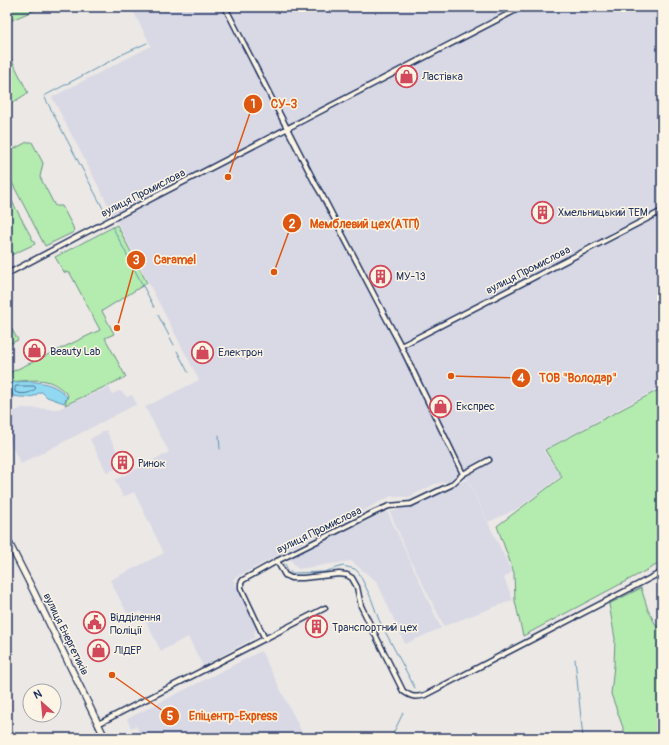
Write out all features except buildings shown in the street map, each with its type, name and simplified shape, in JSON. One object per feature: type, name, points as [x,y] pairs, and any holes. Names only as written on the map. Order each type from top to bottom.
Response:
[{"type":"main road","name":"вулиця Енергетиків","points":[[7,539],[105,738]]},
{"type":"street","points":[[225,7],[316,185],[401,346],[463,474]]},
{"type":"street","name":"вулиця Промислова","points":[[7,274],[522,7]]},
{"type":"street","name":"вулиця Промислова","points":[[401,346],[662,211]]},
{"type":"street","name":"вулиця Промислова","points":[[265,639],[242,588],[241,584],[244,579],[277,561],[389,506],[411,504],[451,485],[463,474],[489,460]]},
{"type":"street","points":[[277,561],[285,575],[291,578],[339,574],[347,575],[352,578],[357,587],[361,606],[403,691],[411,696],[418,697],[425,695],[662,572]]},
{"type":"street","points":[[98,724],[325,608]]},
{"type":"shaded area","points":[[131,7],[662,7],[662,386],[543,450],[561,476],[517,509],[488,522],[467,478],[435,484],[409,497],[391,496],[233,579],[256,626],[254,638],[203,666],[188,637],[161,651],[141,611],[129,617],[110,580],[164,553],[134,492],[123,497],[115,480],[169,452],[145,407],[199,380],[52,97],[151,46]]},
{"type":"shaded area","points":[[109,387],[112,394],[118,391],[122,392],[127,397],[132,395],[137,404],[21,464],[7,438],[7,413],[22,408],[58,409]]},
{"type":"shaded area","name":"Ринок","points":[[106,430],[119,455],[112,458],[117,468],[107,473],[90,439]]},
{"type":"shaded area","points":[[467,479],[512,572],[504,578],[513,600],[444,626],[410,559],[390,512],[414,505]]},
{"type":"shaded area","points":[[387,511],[441,628],[405,644],[377,582],[351,561],[298,569],[289,558]]},
{"type":"shaded area","points":[[261,651],[305,738],[142,738],[136,726],[131,728],[127,719]]},
{"type":"green space","points":[[7,7],[42,7],[7,22]]},
{"type":"green space","points":[[7,50],[28,93],[7,106]]},
{"type":"green space","points":[[27,142],[32,142],[43,163],[40,177],[55,206],[62,206],[74,232],[45,246],[7,173],[7,147],[14,149]]},
{"type":"green space","points":[[7,192],[35,244],[7,257]]},
{"type":"green space","points":[[117,225],[147,283],[102,311],[114,334],[105,338],[126,377],[65,405],[68,395],[52,383],[42,380],[32,380],[7,383],[7,374],[100,330],[70,273],[64,272],[55,257]]},
{"type":"green space","points":[[7,321],[18,340],[7,345]]},
{"type":"green space","points":[[662,388],[662,562],[523,636],[515,601],[514,573],[497,526],[562,477],[545,450]]},
{"type":"green space","points":[[641,588],[648,610],[657,627],[662,624],[662,729],[659,733],[645,736],[626,736],[611,694],[615,639],[609,604]]},
{"type":"water","points":[[15,382],[36,382],[50,385],[62,392],[67,397],[64,403],[47,397],[42,392],[29,397],[13,396],[10,389],[11,384]]},
{"type":"waterway","points":[[107,216],[44,96],[147,43]]},
{"type":"waterway","points":[[113,228],[154,307]]},
{"type":"waterway","points":[[158,315],[174,345]]},
{"type":"waterway","points":[[177,351],[188,372]]},
{"type":"waterway","points":[[219,435],[220,449]]},
{"type":"waterway","points":[[285,564],[289,571],[293,573],[324,572],[343,566],[355,569],[359,573],[371,598],[379,620],[415,688]]},
{"type":"waterway","points":[[575,659],[583,738]]},
{"type":"waterway","points":[[391,738],[403,713]]},
{"type":"place","name":"Ластівка","points":[[406,76]]},
{"type":"place","name":"СУ-3","points":[[228,177]]},
{"type":"place","name":"Хмельницький ТЕМ","points":[[542,212]]},
{"type":"place","name":"Мемблевий цех(АТП)","points":[[274,272]]},
{"type":"place","name":"МУ-13","points":[[381,276]]},
{"type":"place","name":"Caramel","points":[[117,328]]},
{"type":"place","name":"Beauty Lab","points":[[34,351]]},
{"type":"place","name":"Електрон","points":[[202,352]]},
{"type":"place","name":"ТОВ \"Володар\"","points":[[451,376]]},
{"type":"place","name":"Експрес","points":[[440,406]]},
{"type":"place","name":"Ринок","points":[[122,463]]},
{"type":"place","name":"Відділення Поліції","points":[[95,623]]},
{"type":"place","name":"Транспортний цех","points":[[317,627]]},
{"type":"place","name":"ЛІДЕР","points":[[99,650]]},
{"type":"place","name":"Епіцентр-Express","points":[[112,675]]}]
